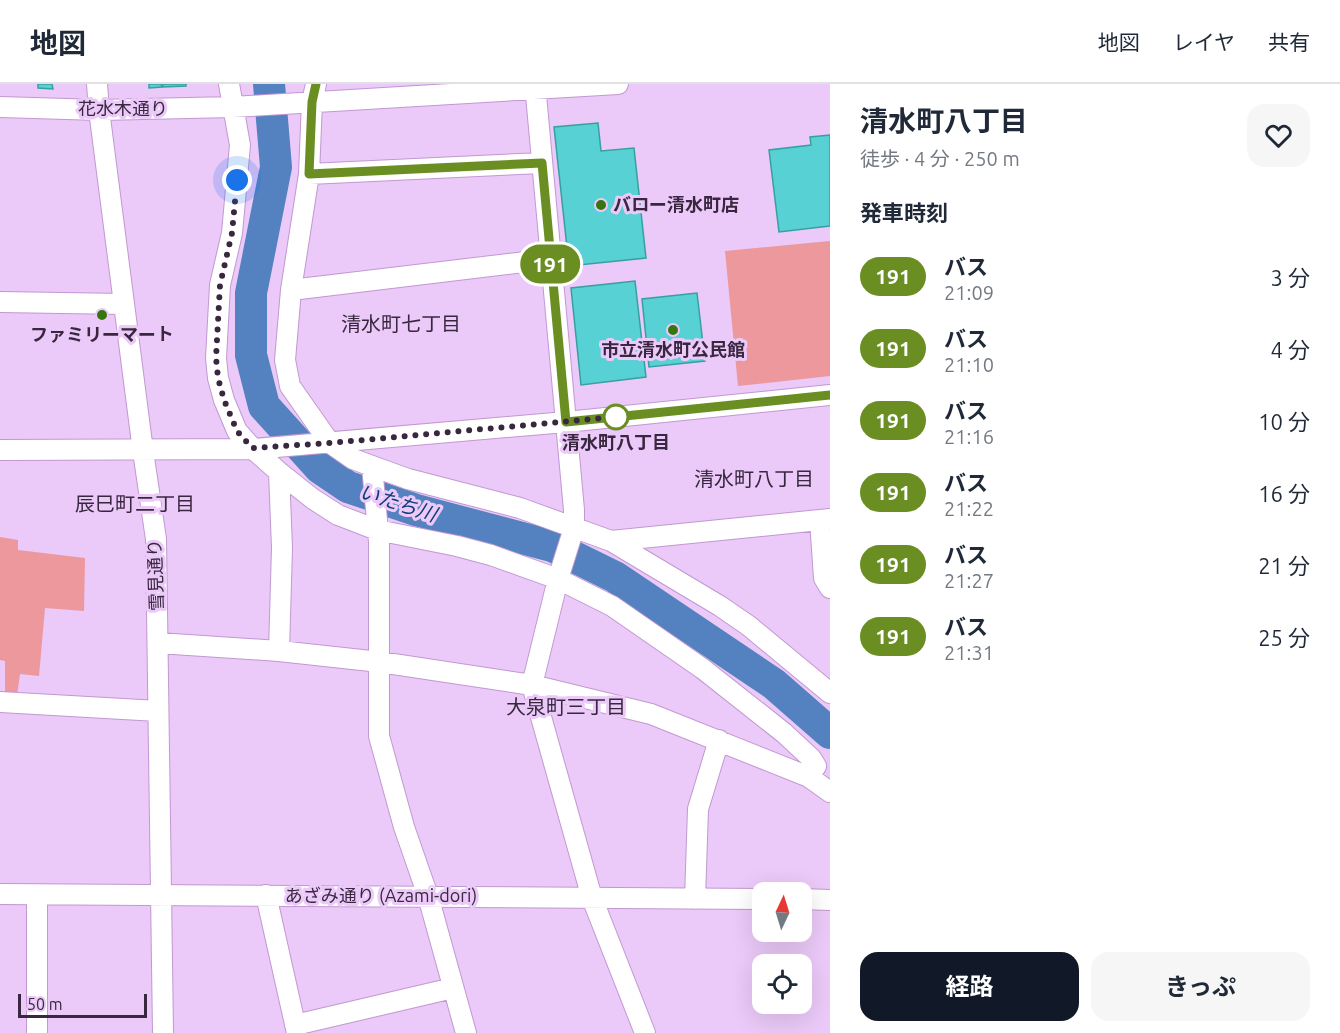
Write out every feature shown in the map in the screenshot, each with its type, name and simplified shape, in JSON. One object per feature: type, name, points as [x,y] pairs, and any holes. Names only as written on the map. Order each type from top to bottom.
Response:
[{"type":"street","name":"雪見通り","points":[[97,84],[156,539],[163,1033]]},
{"type":"street","points":[[229,84],[240,107],[240,145],[232,233],[220,285],[216,358],[224,400],[237,431],[279,472],[338,515],[377,530],[491,555],[558,579],[612,606],[703,669],[784,733],[811,758],[816,766],[809,777]]},
{"type":"street","points":[[618,84],[406,90],[309,96],[309,174],[291,290],[285,360],[290,386],[330,443],[353,459],[372,469],[520,508],[572,532],[611,542],[720,606],[749,626],[830,693]]},
{"type":"street","points":[[535,86],[574,510],[572,532],[532,685],[592,898],[645,1033]]},
{"type":"street","name":"花水木通り","points":[[0,107],[99,110],[240,107],[309,96]]},
{"type":"street","points":[[309,174],[542,163]]},
{"type":"street","points":[[291,290],[550,259]]},
{"type":"street","points":[[0,302],[124,304]]},
{"type":"street","points":[[0,450],[143,451],[330,443],[830,395]]},
{"type":"street","points":[[372,469],[380,542],[379,736],[404,828],[428,896],[466,1033]]},
{"type":"street","points":[[279,472],[282,548],[279,651]]},
{"type":"street","points":[[611,542],[825,519],[824,578],[830,588]]},
{"type":"street","points":[[158,643],[279,651],[380,662],[532,685],[651,714],[809,777],[830,792]]},
{"type":"street","points":[[0,702],[158,711]]},
{"type":"street","points":[[695,898],[698,810],[719,740]]},
{"type":"street","name":"あざみ通り (Azami-dori)","points":[[0,894],[752,899]]},
{"type":"street","points":[[266,895],[296,1029],[453,988]]},
{"type":"street","points":[[37,896],[37,1033]]},
{"type":"street","points":[[812,899],[830,900]]},
{"type":"shaded area","points":[[830,241],[830,376],[738,386],[725,251]]},
{"type":"shaded area","points":[[0,537],[18,540],[18,550],[85,558],[84,611],[45,608],[39,676],[20,674],[17,696],[5,695],[5,661],[0,660]]},
{"type":"building","points":[[38,84],[52,84],[53,89],[38,88]]},
{"type":"building","points":[[149,84],[161,84],[162,87],[149,88]]},
{"type":"building","points":[[163,84],[186,84],[186,86],[163,87]]},
{"type":"building","name":"バロー清水町店","points":[[598,123],[601,151],[634,148],[646,258],[569,266],[554,127]]},
{"type":"building","points":[[830,135],[830,226],[779,232],[769,150],[811,145],[810,137]]},
{"type":"building","points":[[635,281],[646,377],[581,385],[571,288]]},
{"type":"building","name":"市立清水町公民館","points":[[697,293],[705,361],[649,367],[642,299]]},
{"type":"waterway","name":"いたち川","points":[[269,84],[276,167],[251,293],[251,355],[264,406],[320,468],[348,487],[416,510],[552,546],[615,577],[774,684],[830,733]]},
{"type":"bus line","name":"191","points":[[316,84],[312,102],[309,174],[542,163],[566,422],[830,395]]},
{"type":"place","name":"バロー清水町店","points":[[601,205]]},
{"type":"place","name":"ファミリーマート","points":[[102,315]]},
{"type":"place","name":"市立清水町公民館","points":[[673,330]]},
{"type":"place","name":"清水町八丁目","points":[[616,417]]},
{"type":"district","name":"清水町七丁目","points":[[401,324]]},
{"type":"district","name":"清水町八丁目","points":[[754,479]]},
{"type":"district","name":"辰巳町二丁目","points":[[135,504]]},
{"type":"district","name":"大泉町三丁目","points":[[566,707]]},
{"type":"route","points":[[237,180],[232,233],[220,285],[216,358],[224,400],[237,431],[252,448],[616,417]]}]
